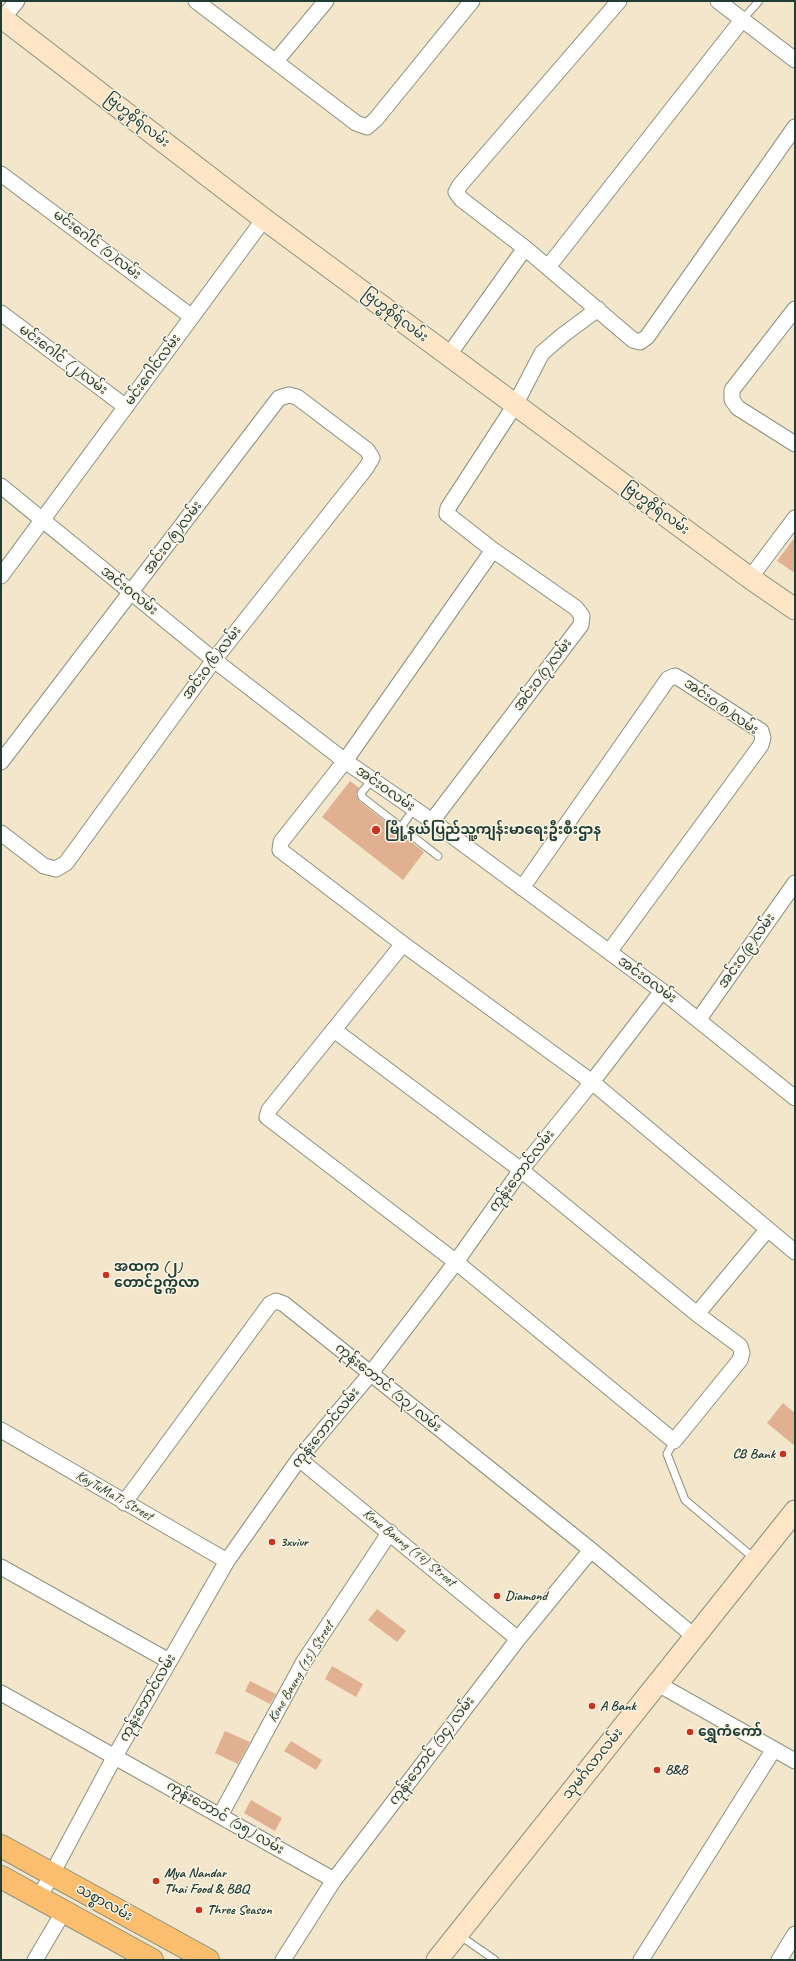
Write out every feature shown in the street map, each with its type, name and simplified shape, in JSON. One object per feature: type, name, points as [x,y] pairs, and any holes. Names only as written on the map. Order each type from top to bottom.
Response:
[{"type":"main road","name":"ဗြဟ္မစိုရ်လမ်း","points":[[2,18],[264,219],[750,578],[795,609]]},
{"type":"main road","name":"သုမင်္ဂလာလမ်း","points":[[437,1960],[795,1511]]},
{"type":"main road","name":"သစ္စာလမ်း","points":[[1,1846],[208,1960]]},
{"type":"main road","name":"သစ္စာလမ်း","points":[[1,1876],[152,1960]]},
{"type":"street","points":[[2,18],[17,1]]},
{"type":"street","points":[[196,1],[356,123],[367,127],[376,119],[472,1]]},
{"type":"street","points":[[276,61],[326,1]]},
{"type":"street","points":[[619,1],[460,185],[456,192],[461,199],[526,248],[633,340],[640,342],[647,337],[795,127]]},
{"type":"street","points":[[718,1],[795,60]]},
{"type":"street","points":[[548,267],[742,20]]},
{"type":"street","name":"မင်းဂေါင် (၁)လမ်း","points":[[1,174],[192,317]]},
{"type":"street","name":"မင်းဂေါင်လမ်း","points":[[1,576],[264,219]]},
{"type":"street","points":[[448,356],[526,248]]},
{"type":"street","points":[[515,405],[542,353],[598,309]]},
{"type":"street","points":[[795,309],[732,390],[732,400],[738,408],[795,444]]},
{"type":"street","name":"မင်းဂေါင် (၂)လမ်း","points":[[1,314],[126,407]]},
{"type":"street","name":"အင်းဝ(၅)လမ်း","points":[[1,762],[132,593],[279,398],[289,395],[297,397],[367,450],[372,458]]},
{"type":"street","name":"အင်းဝ(၇)လမ်း","points":[[432,821],[580,625],[582,616],[576,608],[493,550],[447,514],[448,508],[515,405]]},
{"type":"street","name":"အင်းဝ(၆)လမ်း","points":[[1,833],[44,866],[56,869],[66,863],[214,660],[372,458]]},
{"type":"street","name":"အင်းဝလမ်း","points":[[1,486],[214,660],[345,761],[432,821],[662,991],[699,1019],[795,1098]]},
{"type":"street","points":[[750,578],[795,518]]},
{"type":"street","points":[[493,550],[345,761],[281,842],[280,850],[403,944],[592,1082],[795,1252]]},
{"type":"street","name":"အင်းဝ(၈)လမ်း","points":[[522,888],[668,679],[675,676],[761,732],[763,738],[761,745],[609,952]]},
{"type":"street","name":"အင်းဝ(၉)လမ်း","points":[[699,1019],[795,883]]},
{"type":"street","points":[[334,1030],[521,1170],[697,1314],[740,1346],[742,1353],[740,1360],[674,1440],[456,1262],[267,1117],[269,1110],[403,944]]},
{"type":"street","name":"ကုန်းဘောင်လမ်း","points":[[39,1898],[115,1756],[227,1561],[299,1459],[371,1373],[456,1262],[521,1170],[592,1082],[662,991]]},
{"type":"street","points":[[697,1314],[767,1230]]},
{"type":"street","name":"ကုန်းဘောင် (၁၃) လမ်း","points":[[124,1503],[270,1304],[276,1301],[284,1304],[371,1373],[591,1550],[695,1637]]},
{"type":"street","name":"KayTuMaTi Street","points":[[1,1430],[124,1503],[227,1561]]},
{"type":"street","name":"Kone Baung (14) Street","points":[[299,1459],[390,1532],[518,1639]]},
{"type":"street","name":"Kone Baung (15) Street","points":[[220,1816],[303,1663],[390,1532]]},
{"type":"street","name":"ကုန်းဘောင် (၁၄) လမ်း","points":[[283,1960],[334,1880],[518,1639],[591,1550]]},
{"type":"street","points":[[1,1567],[169,1661]]},
{"type":"street","points":[[658,1684],[795,1761]]},
{"type":"street","name":"ကုန်းဘောင် (၁၅) လမ်း","points":[[1,1693],[334,1880]]},
{"type":"street","points":[[641,1960],[774,1749]]},
{"type":"street","points":[[35,1960],[64,1911]]},
{"type":"street","points":[[780,1960],[795,1934]]},
{"type":"lane","points":[[742,20],[759,1]]},
{"type":"lane","points":[[372,780],[361,793],[362,797],[438,856]]},
{"type":"lane","points":[[401,827],[414,809]]},
{"type":"lane","points":[[674,1440],[667,1454],[684,1500],[757,1560]]},
{"type":"lane","points":[[457,1934],[495,1960]]},
{"type":"building","points":[[795,537],[795,573],[777,561]]},
{"type":"building","name":"မြို့နယ်ပြည်သူ့ကျန်းမာရေးဦးစီးဌာန","points":[[350,781],[359,788],[356,794],[359,801],[424,852],[403,880],[322,817]]},
{"type":"building","points":[[783,1403],[795,1413],[795,1446],[767,1423]]},
{"type":"building","points":[[377,1609],[406,1631],[397,1642],[368,1620]]},
{"type":"building","points":[[332,1666],[363,1684],[356,1697],[325,1679]]},
{"type":"building","points":[[250,1681],[276,1694],[270,1704],[245,1691]]},
{"type":"building","points":[[225,1731],[250,1742],[238,1764],[215,1753]]},
{"type":"building","points":[[291,1741],[322,1760],[316,1770],[284,1751]]},
{"type":"building","points":[[251,1800],[282,1818],[275,1831],[244,1813]]},
{"type":"place","name":"မြို့နယ်ပြည်သူ့ကျန်းမာရေးဦးစီးဌာန","points":[[376,830]]},
{"type":"place","name":"အထက (၂) တောင်ဥက္ကလာ","points":[[106,1275]]},
{"type":"place","name":"CB Bank","points":[[783,1454]]},
{"type":"place","name":"3xvivr","points":[[272,1542]]},
{"type":"place","name":"Diamond","points":[[497,1596]]},
{"type":"place","name":"A Bank","points":[[592,1706]]},
{"type":"place","name":"ရွှေကံကော်","points":[[690,1732]]},
{"type":"place","name":"B&B","points":[[657,1770]]},
{"type":"place","name":"Mya Nandar Thai Food & BBQ","points":[[156,1881]]},
{"type":"place","name":"Three Season","points":[[199,1910]]}]
